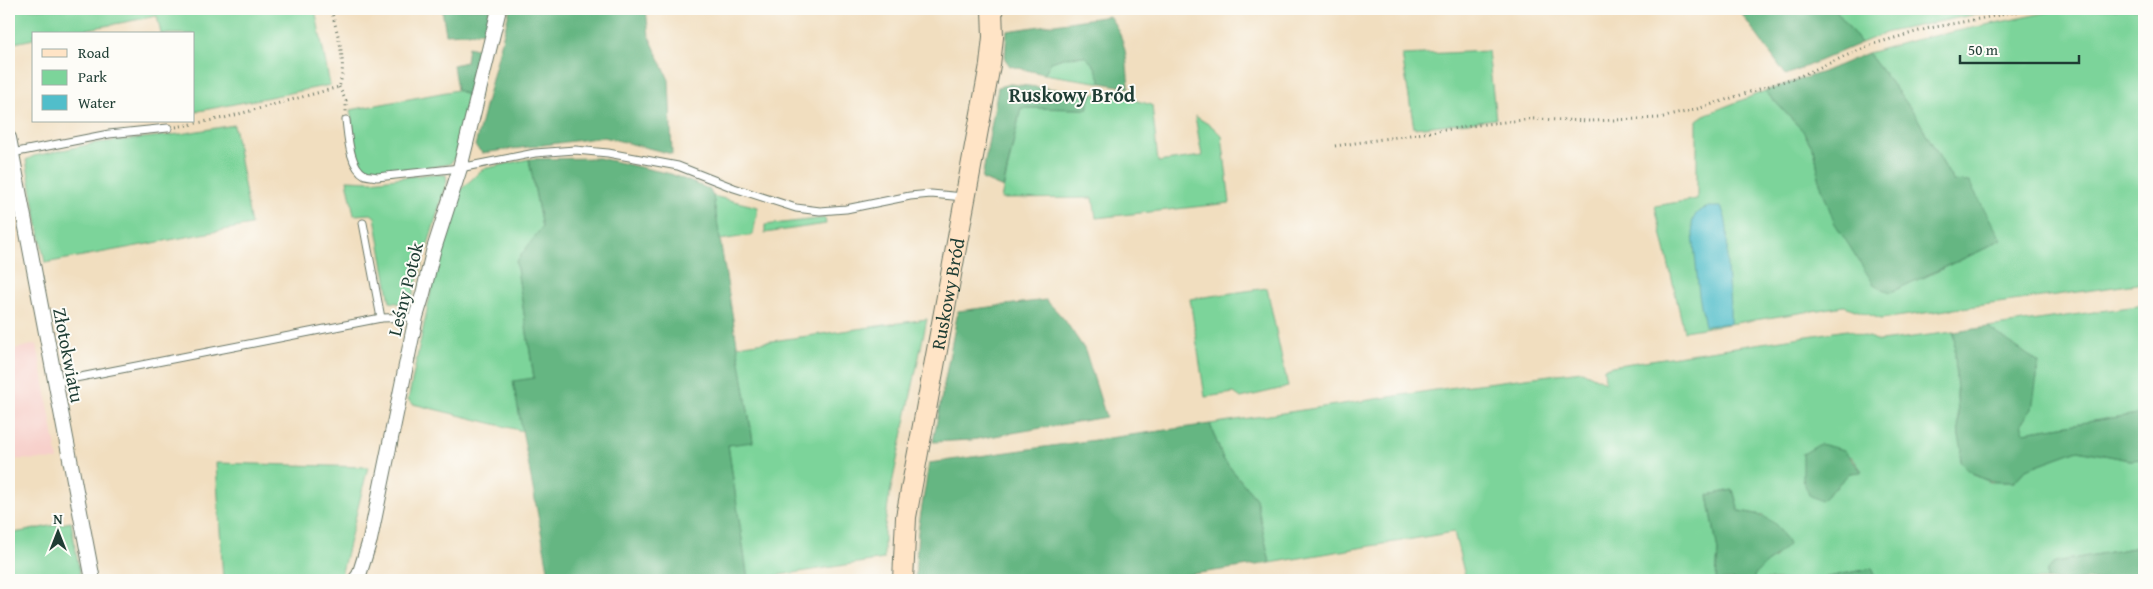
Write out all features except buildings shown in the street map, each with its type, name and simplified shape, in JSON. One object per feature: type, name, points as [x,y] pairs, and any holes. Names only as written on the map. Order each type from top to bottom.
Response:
[{"type":"street","name":"Leśny Potok","points":[[355,580],[359,575],[370,540],[416,317],[432,252],[460,168],[499,9]]},
{"type":"street","name":"Ruskowy Bród","points":[[903,580],[906,517],[991,59],[992,9]]},
{"type":"street","name":"Złotokwiatu","points":[[9,138],[93,580]]},
{"type":"lane","points":[[346,120],[352,158],[364,175],[377,177],[460,168],[509,157],[575,150],[608,153],[678,166],[734,188],[796,208],[820,210],[846,209],[910,196],[931,194],[965,197]]},
{"type":"lane","points":[[12,153],[109,134],[168,128]]},
{"type":"lane","points":[[363,223],[381,318]]},
{"type":"lane","points":[[55,382],[381,318],[416,317]]},
{"type":"path","points":[[331,9],[341,53],[343,77],[339,87],[346,101],[346,120]]},
{"type":"path","points":[[1336,146],[1486,124],[1534,119],[1660,118],[1694,110],[1792,78],[1883,41],[1930,28],[2032,9]]},
{"type":"path","points":[[168,128],[224,118],[339,87]]},
{"type":"shaded area","points":[[37,344],[58,460],[9,459],[9,350]]},
{"type":"green space","points":[[9,9],[315,9],[330,85],[195,112],[195,32],[161,32],[157,16],[73,32],[32,32],[32,39],[9,44]]},
{"type":"green space","points":[[442,9],[491,9],[485,32],[446,34]]},
{"type":"green space","points":[[510,9],[646,9],[649,36],[669,80],[672,154],[604,137],[482,153],[475,146]]},
{"type":"green space","points":[[1738,9],[1835,9],[1861,43],[1786,75]]},
{"type":"green space","points":[[1835,9],[2002,9],[1888,32],[1861,43]]},
{"type":"green space","points":[[2063,9],[2144,9],[2144,283],[1881,319],[1844,306],[1684,331],[1655,206],[1697,199],[1697,120],[1704,115],[1765,91],[1803,131],[1815,152],[1820,183],[1923,278],[2001,239],[1953,181],[1915,114],[1868,53],[1914,40]]},
{"type":"green space","points":[[1109,16],[1123,42],[1129,88],[1102,83],[1094,65],[1084,56],[1066,57],[1051,62],[1044,74],[1010,66],[1005,59],[1007,31]]},
{"type":"green space","points":[[468,47],[480,50],[469,96],[457,90],[453,65],[466,62]]},
{"type":"green space","points":[[1488,51],[1496,119],[1414,128],[1402,55]]},
{"type":"green space","points":[[1868,53],[1915,114],[1953,181],[1969,182],[2001,239],[1984,249],[1891,292],[1875,286],[1834,222],[1820,183],[1815,152],[1803,131],[1765,91],[1823,72]]},
{"type":"green space","points":[[1084,55],[1094,65],[1102,83],[1044,74],[1051,62],[1066,57]]},
{"type":"green space","points":[[1010,84],[1092,93],[1087,109],[1021,108],[1003,188],[982,179],[998,87]]},
{"type":"green space","points":[[457,90],[469,96],[456,156],[450,164],[400,172],[386,172],[374,171],[365,167],[359,160],[350,110]]},
{"type":"green space","points":[[1092,93],[1130,99],[1152,105],[1158,162],[1202,156],[1195,116],[1213,127],[1222,136],[1230,203],[1096,218],[1093,198],[1001,199],[1021,108],[1087,109]]},
{"type":"green space","points":[[234,125],[251,225],[45,263],[26,160],[34,156],[96,143],[180,134]]},
{"type":"green space","points":[[599,158],[671,174],[709,189],[713,196],[753,442],[728,445],[748,580],[550,580],[513,381],[534,378],[516,262],[542,227],[529,159]]},
{"type":"green space","points":[[529,159],[542,228],[516,262],[534,378],[513,382],[523,431],[413,404],[408,400],[434,277],[457,193],[483,169]]},
{"type":"green space","points":[[431,174],[446,175],[447,181],[410,305],[390,302],[375,217],[371,214],[354,215],[347,180],[371,181]]},
{"type":"green space","points":[[713,196],[758,207],[753,235],[720,240]]},
{"type":"green space","points":[[825,218],[826,224],[765,233],[765,225]]},
{"type":"green space","points":[[1267,288],[1288,387],[1241,398],[1234,393],[1205,397],[1190,299]]},
{"type":"green space","points":[[1046,300],[1064,319],[1085,350],[1106,417],[971,440],[933,442],[958,311]]},
{"type":"green space","points":[[2144,305],[2144,413],[2024,432],[2021,424],[2026,419],[1988,327]]},
{"type":"green space","points":[[927,319],[889,498],[884,532],[884,559],[748,580],[728,445],[753,441],[737,346]]},
{"type":"green space","points":[[1988,327],[2039,363],[2032,409],[2021,424],[2024,432],[2144,413],[2144,459],[2130,460],[2078,450],[2026,469],[2014,482],[1990,481],[1979,477],[1967,468],[1960,462],[1962,449],[1959,437],[1954,332]]},
{"type":"green space","points":[[1847,330],[1880,341],[1954,332],[1959,437],[1974,475],[1990,482],[2014,482],[2026,469],[2078,450],[2130,460],[2144,459],[2144,546],[2055,562],[2047,571],[2047,580],[1875,580],[1873,568],[1813,580],[1754,580],[1754,576],[1762,566],[1776,557],[1763,515],[1739,511],[1733,490],[1708,495],[1718,551],[1716,580],[1466,580],[1454,532],[1270,563],[1256,499],[1223,459],[1210,424],[1462,386],[1582,371],[1605,382],[1604,368]],"holes":[[[1851,456],[1862,471],[1850,473],[1821,501]]]},
{"type":"green space","points":[[1210,424],[1223,459],[1256,499],[1270,563],[1179,576],[1182,580],[915,580],[918,531],[929,463]]},
{"type":"green space","points":[[1820,444],[1844,450],[1862,472],[1850,473],[1821,501],[1809,495],[1803,480],[1803,454]]},
{"type":"green space","points":[[216,463],[368,467],[340,580],[223,580]]},
{"type":"green space","points":[[1733,490],[1739,511],[1756,514],[1775,524],[1780,529],[1788,545],[1758,571],[1754,576],[1754,580],[1716,580],[1718,551],[1708,495]]},
{"type":"green space","points":[[71,522],[81,580],[9,580],[9,534]]},
{"type":"green space","points":[[2144,546],[2144,580],[2047,580],[2047,571],[2055,562]]},
{"type":"green space","points":[[1873,568],[1875,580],[1813,580]]},
{"type":"water","points":[[1710,207],[1721,207],[1726,221],[1730,323],[1705,326],[1699,295],[1692,224],[1698,212]]},
{"type":"district","name":"Ruskowy Bród","points":[[1072,95]]}]
